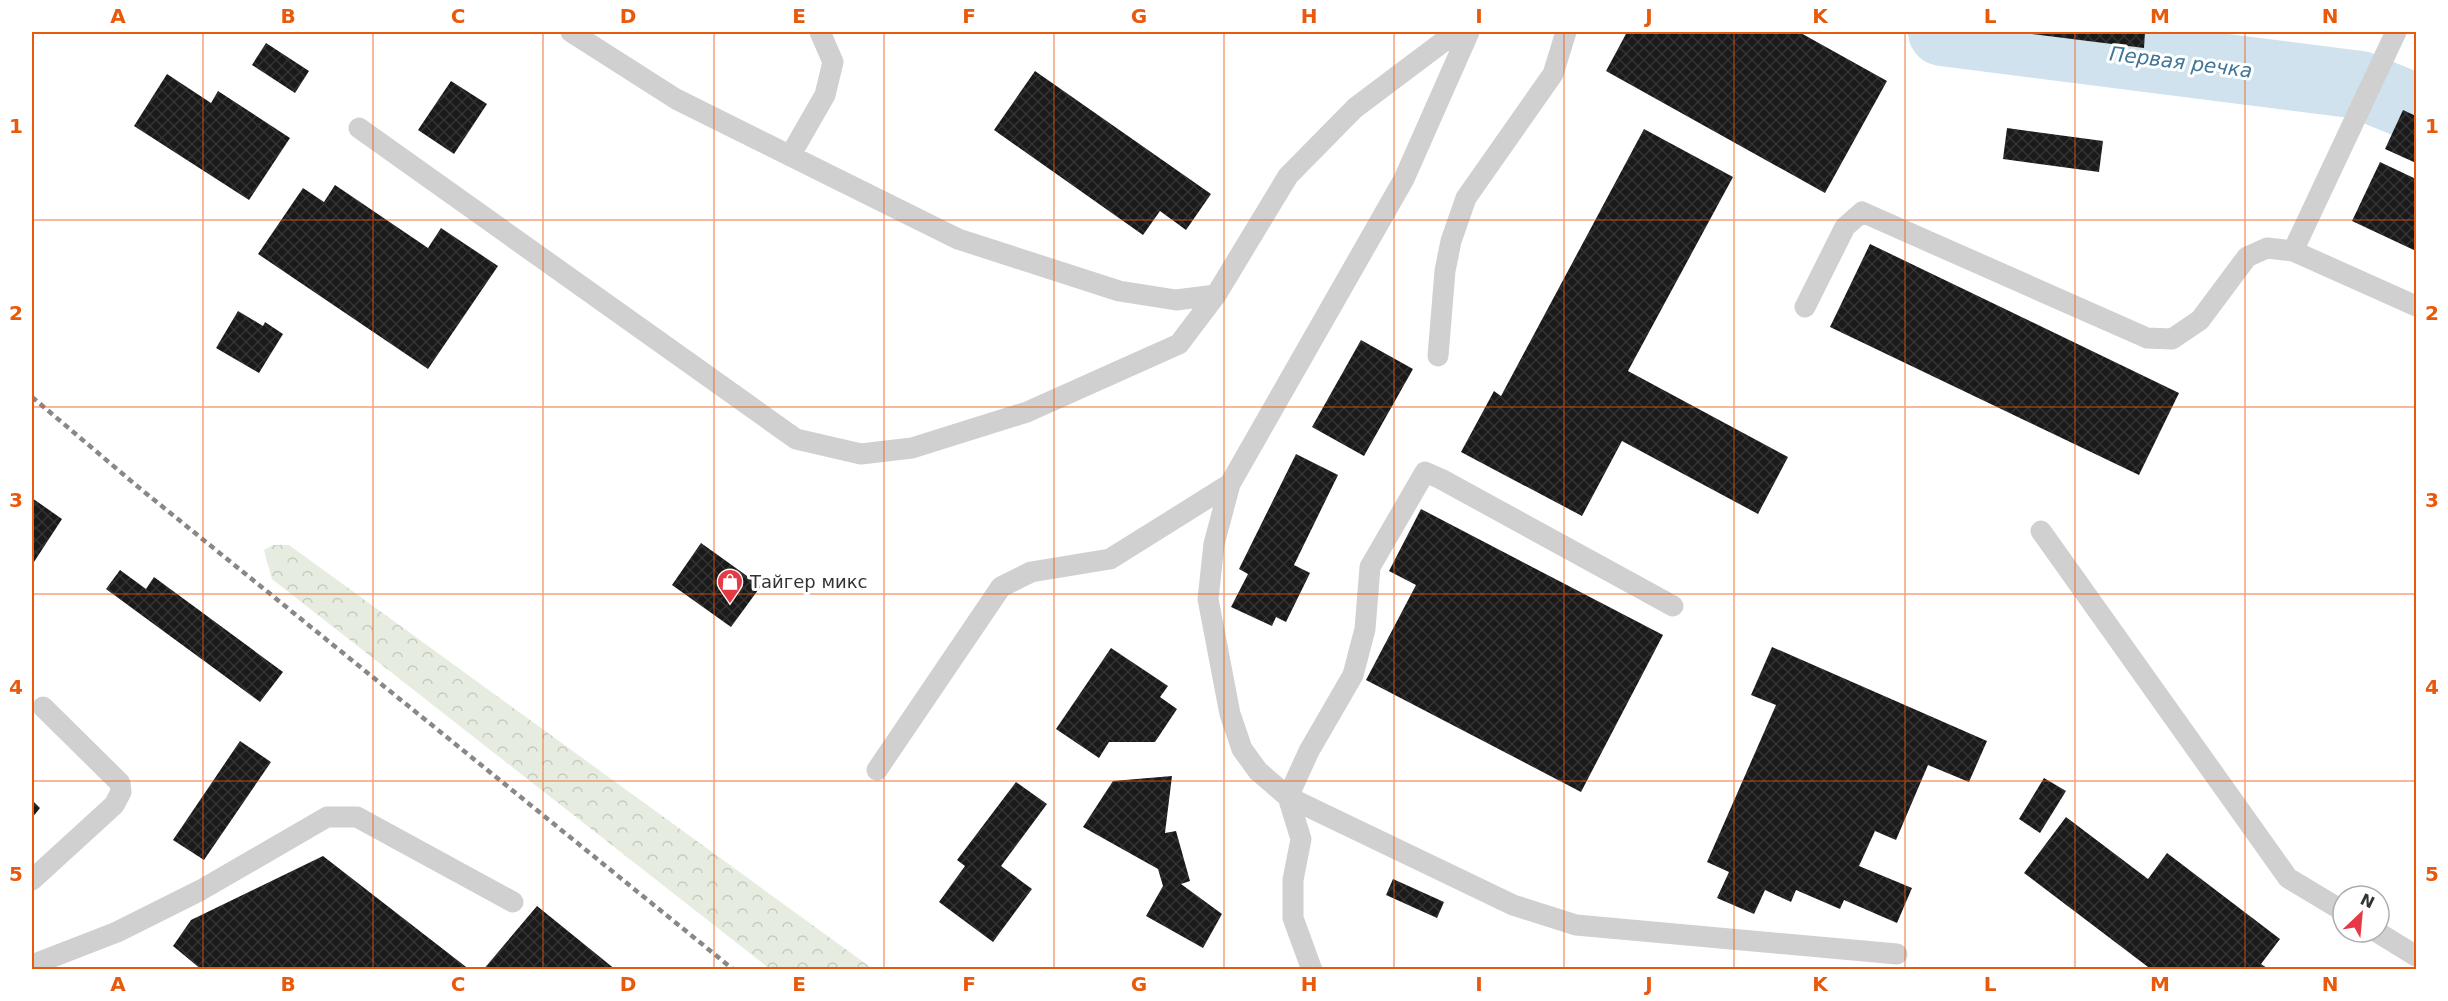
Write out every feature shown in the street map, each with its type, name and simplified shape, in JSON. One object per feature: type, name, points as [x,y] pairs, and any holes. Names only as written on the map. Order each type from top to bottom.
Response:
[{"type":"lane","points":[[571,32],[676,99],[958,239],[1119,291],[1176,300],[1216,295]]},
{"type":"lane","points":[[790,156],[825,95],[833,62],[820,32]]},
{"type":"lane","points":[[359,128],[796,439],[861,454],[912,448],[1028,412],[1149,360],[1179,344],[1216,295],[1288,176],[1355,108],[1456,32]]},
{"type":"lane","points":[[1469,32],[1404,179],[1230,484],[1214,544],[1208,599],[1230,714],[1242,749],[1258,771],[1288,797],[1513,905],[1576,925],[1897,954]]},
{"type":"lane","points":[[1438,356],[1445,271],[1451,241],[1466,198],[1553,74],[1566,32]]},
{"type":"lane","points":[[2293,250],[2396,32]]},
{"type":"lane","points":[[1805,307],[1845,227],[1862,212],[2147,338],[2172,339],[2200,320],[2247,257],[2267,248],[2293,250],[2416,306]]},
{"type":"lane","points":[[1312,969],[1293,918],[1293,880],[1301,838],[1288,797],[1309,751],[1353,675],[1365,629],[1370,567],[1425,472],[1442,478],[1673,606]]},
{"type":"lane","points":[[877,770],[1001,587],[1031,572],[1110,559],[1230,484]]},
{"type":"lane","points":[[2041,531],[2288,878],[2331,904]]},
{"type":"lane","points":[[32,880],[114,805],[121,792],[120,783],[43,707]]},
{"type":"lane","points":[[36,967],[117,932],[201,890],[327,817],[357,817],[513,902]]},
{"type":"lane","points":[[2391,941],[2416,956]]},
{"type":"green space","points":[[273,545],[289,545],[873,969],[770,969],[272,579],[264,550]]},
{"type":"building","points":[[1627,32],[1799,32],[1887,81],[1825,193],[1606,71]]},
{"type":"building","points":[[2015,32],[2145,32],[2144,48]]},
{"type":"building","points":[[266,43],[309,71],[295,93],[252,65]]},
{"type":"building","points":[[1035,71],[1211,194],[1186,230],[1160,211],[1143,235],[994,130]]},
{"type":"building","points":[[167,74],[211,103],[218,91],[290,138],[249,200],[134,126]]},
{"type":"building","points":[[451,81],[487,104],[454,154],[418,130]]},
{"type":"building","points":[[2403,110],[2416,116],[2416,163],[2385,149]]},
{"type":"building","points":[[2007,128],[2103,141],[2099,172],[2003,159]]},
{"type":"building","points":[[1644,129],[1733,177],[1628,371],[1788,457],[1758,514],[1622,441],[1582,516],[1461,452],[1494,391],[1501,396]]},
{"type":"building","points":[[2380,162],[2416,179],[2416,251],[2352,221]]},
{"type":"building","points":[[335,185],[428,248],[441,228],[498,266],[428,369],[258,254],[303,188],[324,202]]},
{"type":"building","points":[[1870,244],[2179,393],[2139,475],[1830,327]]},
{"type":"building","points":[[238,311],[263,326],[265,322],[283,334],[259,373],[216,348]]},
{"type":"building","points":[[1361,340],[1413,369],[1364,456],[1312,427]]},
{"type":"building","points":[[1296,454],[1338,475],[1294,565],[1310,573],[1286,622],[1276,617],[1272,626],[1231,607],[1248,574],[1239,569]]},
{"type":"building","points":[[32,498],[62,519],[32,565]]},
{"type":"building","points":[[1421,509],[1663,635],[1581,792],[1366,680],[1416,585],[1389,571]]},
{"type":"building","points":[[701,543],[761,586],[731,627],[672,585]]},
{"type":"building","points":[[120,570],[146,589],[154,577],[283,672],[260,702],[106,589]]},
{"type":"building","points":[[1772,647],[1987,741],[1969,782],[1928,765],[1896,840],[1875,831],[1859,866],[1912,888],[1897,923],[1844,900],[1840,909],[1796,890],[1791,902],[1765,890],[1754,914],[1717,898],[1729,872],[1707,862],[1776,705],[1751,695]]},
{"type":"building","points":[[1111,648],[1168,686],[1160,697],[1177,709],[1155,742],[1109,742],[1099,758],[1056,729]]},
{"type":"building","points":[[240,741],[271,762],[204,860],[173,840]]},
{"type":"building","points":[[1172,776],[1165,833],[1176,831],[1190,881],[1181,884],[1222,914],[1203,948],[1146,916],[1163,886],[1158,869],[1083,827],[1113,781]]},
{"type":"building","points":[[2044,778],[2066,791],[2040,833],[2019,819]]},
{"type":"building","points":[[1016,782],[1047,804],[1001,866],[1032,889],[993,942],[939,902],[965,866],[957,860]]},
{"type":"building","points":[[32,800],[40,808],[32,818]]},
{"type":"building","points":[[2066,817],[2148,879],[2167,853],[2280,939],[2261,964],[2270,970],[2152,970],[2024,873]]},
{"type":"building","points":[[323,856],[470,970],[202,970],[173,946],[191,920]]},
{"type":"building","points":[[1393,879],[1444,902],[1437,918],[1386,895]]},
{"type":"building","points":[[537,906],[616,970],[483,970]]},
{"type":"waterway","name":"Первая речка","points":[[1942,32],[2360,85],[2416,108]]},
{"type":"railway","points":[[32,397],[137,486],[734,970]]},
{"type":"place","name":"Тайгер микс","points":[[730,605]]}]
